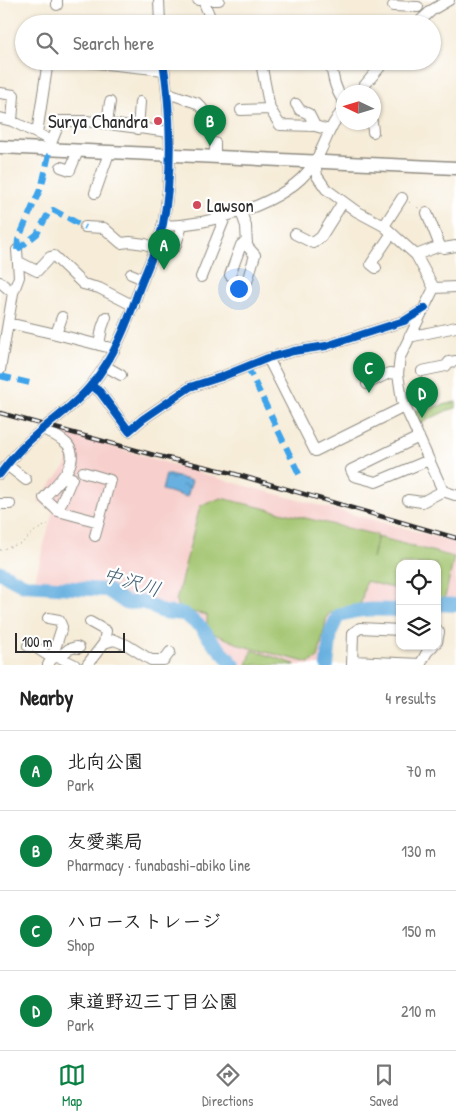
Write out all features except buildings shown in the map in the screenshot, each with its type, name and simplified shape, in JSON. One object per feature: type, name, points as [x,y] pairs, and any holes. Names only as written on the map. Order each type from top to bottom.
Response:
[{"type":"main road","points":[[0,147],[51,145],[78,151],[109,153],[456,168]]},
{"type":"street","points":[[159,0],[160,15]]},
{"type":"street","points":[[202,0],[219,0]]},
{"type":"street","points":[[202,0],[209,15]]},
{"type":"street","points":[[426,15],[449,0]]},
{"type":"street","points":[[393,6],[418,4]]},
{"type":"street","points":[[37,133],[47,70]]},
{"type":"street","points":[[0,474],[5,462],[68,409],[91,385],[106,366],[134,306],[162,226],[167,199],[169,132],[168,93],[165,70]]},
{"type":"street","points":[[262,70],[270,109],[280,125],[315,126],[330,130]]},
{"type":"street","points":[[332,70],[336,87]]},
{"type":"street","points":[[366,85],[378,70]]},
{"type":"street","points":[[0,93],[14,94],[12,121]]},
{"type":"street","points":[[168,93],[196,103],[202,108]]},
{"type":"street","points":[[107,124],[110,102]]},
{"type":"street","points":[[138,129],[140,102]]},
{"type":"street","points":[[296,104],[300,110],[309,114],[315,126]]},
{"type":"street","points":[[241,110],[270,109]]},
{"type":"street","points":[[0,118],[12,121],[37,133],[51,145],[60,121],[86,121],[169,132]]},
{"type":"street","points":[[162,226],[182,226],[201,223],[241,212],[272,198],[298,182],[315,162],[336,118]]},
{"type":"street","points":[[215,143],[215,157]]},
{"type":"street","points":[[62,168],[70,170],[78,151]]},
{"type":"street","points":[[95,193],[109,153]]},
{"type":"street","points":[[315,162],[317,176],[326,189],[388,230],[416,255],[434,288]]},
{"type":"street","points":[[376,268],[370,264],[402,198]]},
{"type":"street","points":[[295,234],[312,243],[321,237],[343,202]]},
{"type":"street","points":[[241,212],[246,226],[247,246],[255,255],[246,285]]},
{"type":"street","points":[[428,213],[440,246]]},
{"type":"street","points":[[201,277],[226,215]]},
{"type":"street","points":[[174,247],[182,226]]},
{"type":"street","points":[[85,227],[104,228],[121,243],[145,244],[155,248]]},
{"type":"street","points":[[230,275],[241,245],[247,242]]},
{"type":"street","points":[[416,255],[440,246],[444,248],[456,246]]},
{"type":"street","points":[[0,370],[13,293],[19,277],[18,250]]},
{"type":"street","points":[[19,262],[37,271],[50,257],[54,256],[83,284],[99,288],[134,306]]},
{"type":"street","points":[[131,274],[143,280]]},
{"type":"street","points":[[0,282],[13,293]]},
{"type":"street","points":[[434,288],[456,286]]},
{"type":"street","points":[[434,288],[400,357],[398,374],[404,406],[443,491]]},
{"type":"street","points":[[91,385],[100,392],[129,431],[150,414],[190,387],[268,358],[294,351],[326,346],[404,322],[424,308]]},
{"type":"street","points":[[56,334],[62,317]]},
{"type":"street","points":[[99,345],[106,317]]},
{"type":"street","points":[[8,324],[56,334],[114,350]]},
{"type":"street","points":[[409,337],[456,327]]},
{"type":"street","points":[[268,358],[315,451],[404,406]]},
{"type":"street","points":[[422,371],[446,366],[449,362],[456,361]]},
{"type":"street","points":[[106,366],[120,375]]},
{"type":"street","points":[[367,384],[389,373],[398,374]]},
{"type":"street","points":[[43,429],[67,444],[73,454],[72,464],[44,498],[58,511],[99,522]]},
{"type":"street","points":[[418,437],[351,470],[354,476],[376,482],[429,460]]},
{"type":"street","points":[[5,462],[26,480]]},
{"type":"street","points":[[83,472],[110,480],[95,536]]},
{"type":"street","points":[[58,511],[72,478]]},
{"type":"street","points":[[408,500],[422,502],[443,491],[456,495]]},
{"type":"street","points":[[48,618],[59,620],[62,627],[61,662]]},
{"type":"street","points":[[87,665],[104,643],[106,631],[90,622]]},
{"type":"street","points":[[396,630],[360,628],[353,633],[352,663],[420,665],[429,650]]},
{"type":"street","points":[[104,643],[114,640],[127,645],[151,660],[164,660],[170,652]]},
{"type":"street","points":[[28,646],[35,647],[61,662]]},
{"type":"street","points":[[61,662],[69,649],[79,648]]},
{"type":"path","points":[[402,198],[428,213]]},
{"type":"path","points":[[0,550],[22,543],[35,531],[48,524]]},
{"type":"shaded area","points":[[51,428],[224,480],[456,542],[456,604],[441,604],[441,560],[396,560],[396,609],[364,608],[349,610],[341,615],[333,638],[332,665],[239,665],[215,640],[199,619],[102,587],[73,583],[34,583],[53,511],[38,500],[67,465],[68,453]]},
{"type":"green space","points":[[456,402],[456,408],[417,425],[410,412]]},
{"type":"green space","points":[[221,498],[377,535],[372,558],[378,537],[454,557],[444,602],[441,601],[441,560],[396,560],[396,589],[366,581],[361,603],[335,611],[327,616],[318,658],[309,663],[243,646],[213,633],[207,625],[207,615],[178,609],[176,601],[200,506]]},
{"type":"green space","points":[[252,650],[295,664],[295,665],[247,665]]},
{"type":"water","points":[[166,474],[192,481],[187,497],[162,490]]},
{"type":"waterway","name":"中沢川","points":[[0,572],[24,585],[107,590],[126,603],[143,602],[163,612],[184,614],[201,627],[234,665]]},
{"type":"waterway","points":[[441,604],[456,605]]},
{"type":"waterway","points":[[327,665],[331,631],[338,616],[361,610],[396,610]]},
{"type":"railway","points":[[0,413],[154,455],[228,472],[456,538]]},
{"type":"marked path","points":[[17,250],[18,240],[42,185],[50,150]]},
{"type":"marked path","points":[[17,250],[37,234],[49,212],[53,210],[85,227]]},
{"type":"marked path","points":[[247,366],[301,478]]},
{"type":"marked path","points":[[0,376],[34,384]]},
{"type":"cycle path","points":[[0,474],[13,457],[39,432],[73,404],[92,384],[107,363],[129,316],[158,241],[166,205],[170,142],[164,70]]},
{"type":"cycle path","points":[[91,385],[100,392],[129,431],[143,419],[190,387],[268,358],[294,351],[326,346],[404,321],[425,308]]},
{"type":"place","name":"Surya Chandra","points":[[158,121]]},
{"type":"place","name":"友愛薬局","points":[[210,146]]},
{"type":"place","name":"Lawson","points":[[197,205]]},
{"type":"place","name":"北向公園","points":[[164,270]]},
{"type":"place","name":"ハローストレージ","points":[[369,393]]},
{"type":"place","name":"東道野辺三丁目公園","points":[[422,418]]}]
